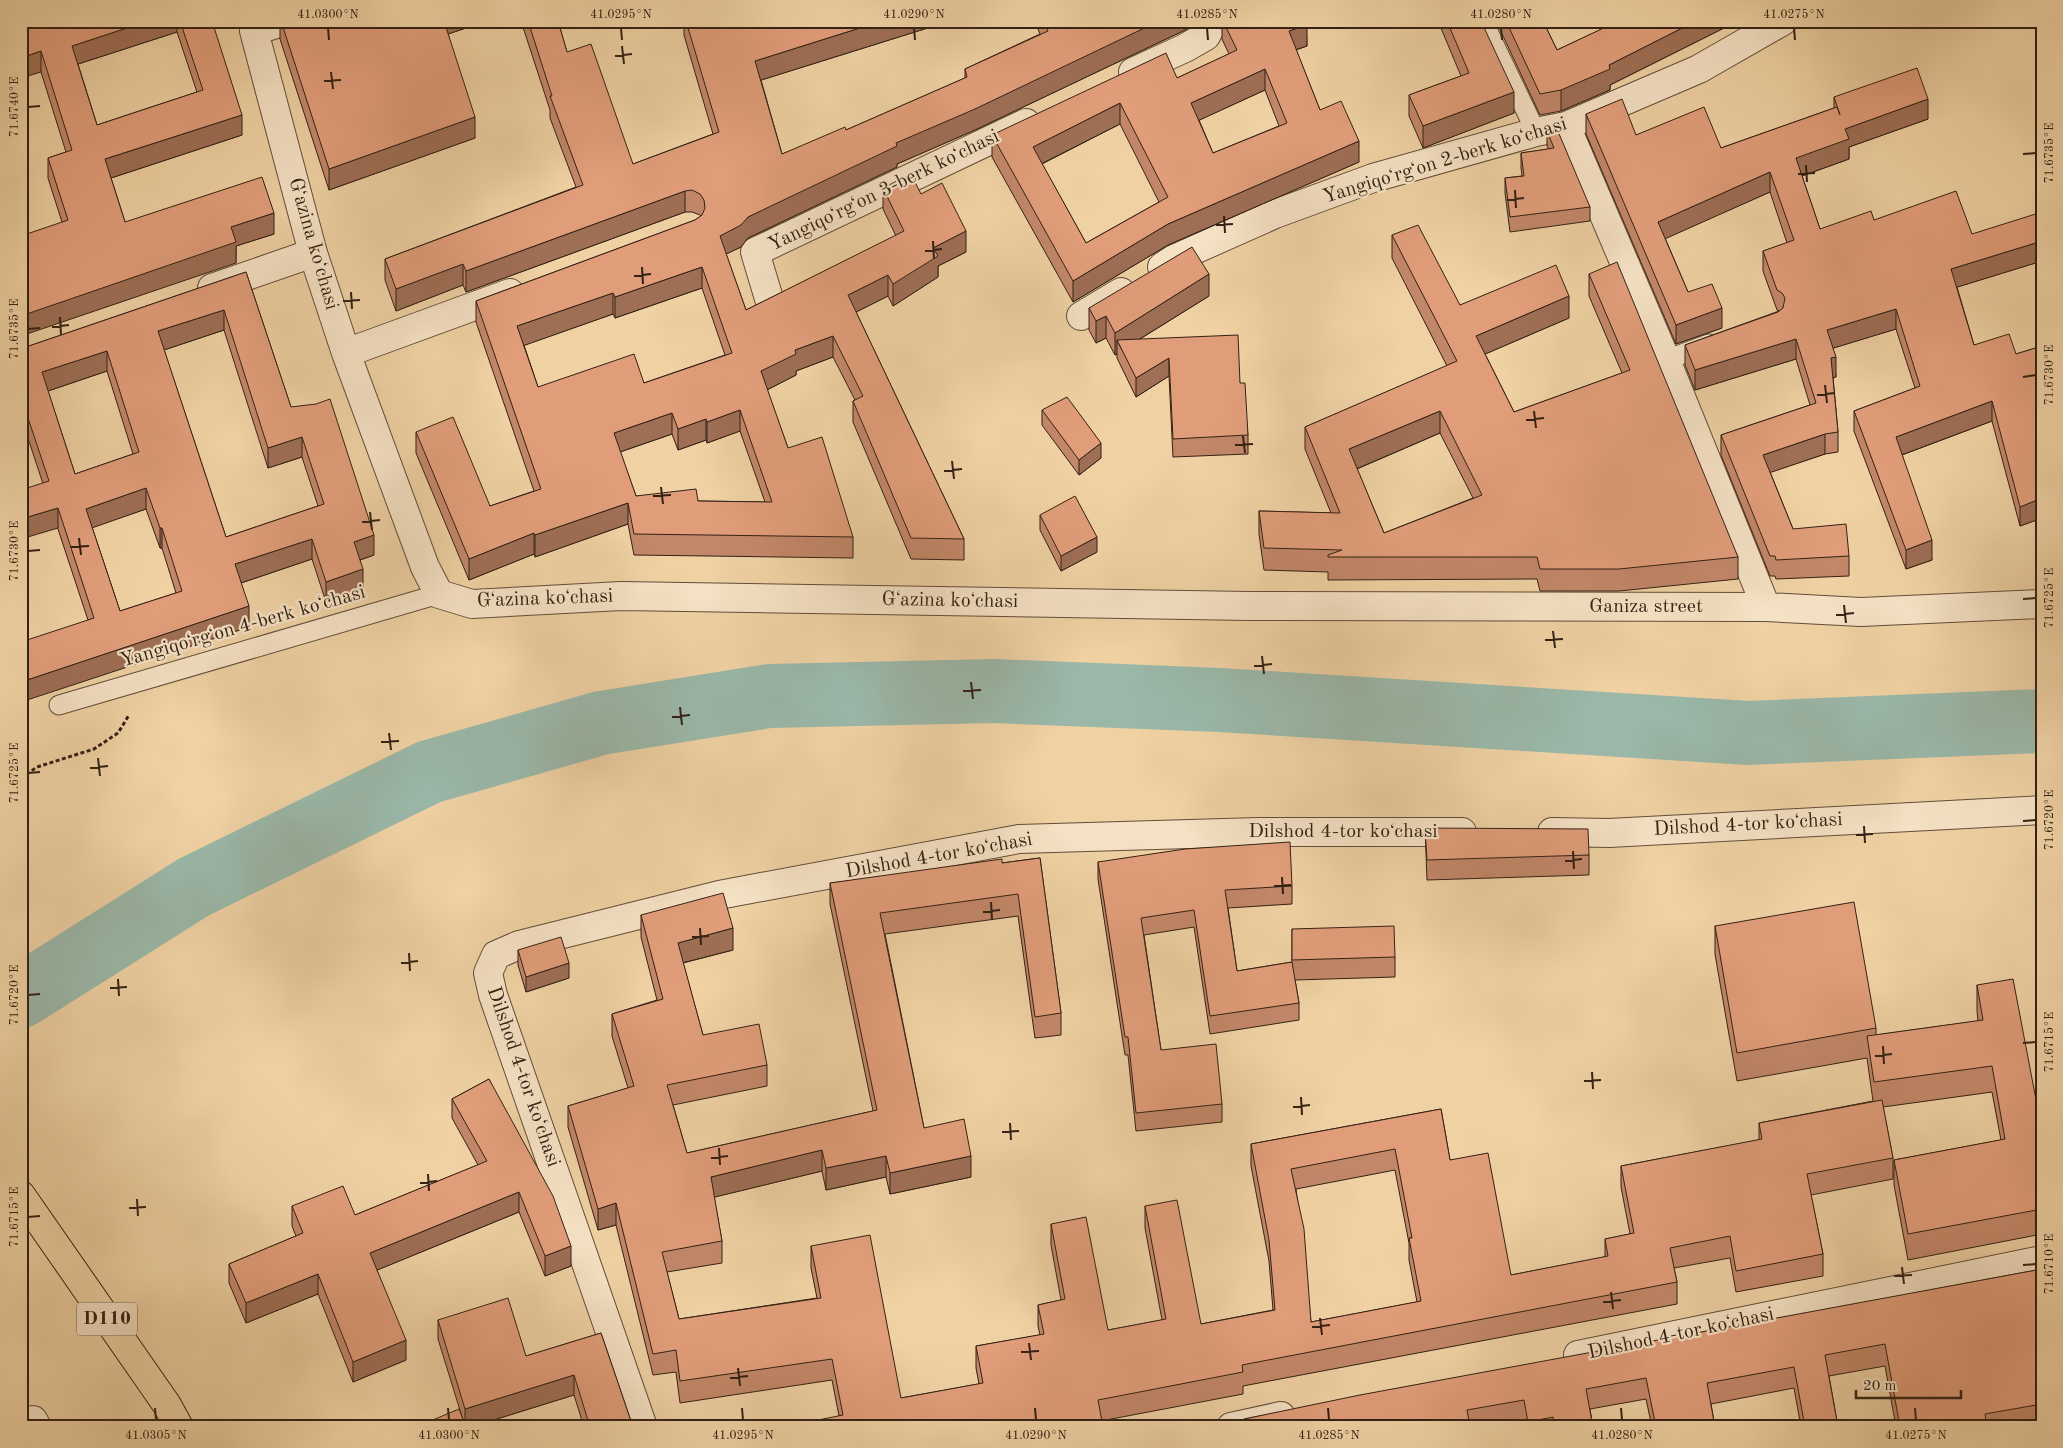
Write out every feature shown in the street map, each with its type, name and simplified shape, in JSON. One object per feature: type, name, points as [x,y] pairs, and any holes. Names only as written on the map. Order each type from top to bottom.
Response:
[{"type":"main road","name":"D110","points":[[21,1195],[173,1416],[191,1427]]},
{"type":"street","name":"Gʻazina koʻchasi","points":[[286,21],[251,26],[313,254],[346,353],[425,567],[439,594],[472,604],[621,596],[1249,606]]},
{"type":"street","points":[[1114,82],[1206,36],[1214,21]]},
{"type":"street","name":"Yangiqoʻrgʻon 2-berk koʻchasi","points":[[1081,316],[1174,260],[1275,214],[1373,178],[1536,132],[1566,126],[1699,69],[1783,21]]},
{"type":"street","name":"Yangiqoʻrgʻon 3-berk koʻchasi","points":[[770,302],[756,252],[1052,110]]},
{"type":"street","points":[[1566,126],[1666,360],[1766,607]]},
{"type":"street","points":[[190,295],[313,254]]},
{"type":"street","points":[[346,353],[530,285]]},
{"type":"street","name":"Ganiza street","points":[[1249,606],[1766,607],[1861,612],[2042,604]]},
{"type":"street","name":"Dilshod 4-tor koʻchasi","points":[[1531,832],[1608,832],[2042,810]]},
{"type":"street","name":"Dilshod 4-tor koʻchasi","points":[[643,1427],[493,995],[488,973],[496,955],[519,945],[719,895],[1018,839],[1258,832],[1482,832]]},
{"type":"street","name":"Dilshod 4-tor koʻchasi","points":[[1554,1360],[2042,1260]]},
{"type":"street","points":[[1231,1427],[1310,1411]]},
{"type":"lane","points":[[1483,21],[1536,132]]},
{"type":"lane","points":[[1666,360],[1729,337]]},
{"type":"lane","name":"Yangiqoʻrgʻon 4-berk koʻchasi","points":[[59,705],[439,594]]},
{"type":"path","points":[[21,778],[38,766],[94,749],[118,733],[131,713],[134,682]]},
{"type":"building","points":[[21,21],[148,21],[72,46],[97,125],[203,90],[180,21],[212,21],[242,115],[105,159],[125,222],[262,177],[274,213],[231,227],[236,242],[21,316],[21,236],[68,220],[48,158],[72,150],[41,51],[21,58]]},
{"type":"building","points":[[281,21],[444,21],[475,117],[329,169]]},
{"type":"building","points":[[528,21],[558,21],[567,52],[591,44],[633,164],[719,132],[686,21],[882,21],[755,61],[782,154],[845,127],[846,130],[967,77],[965,69],[1048,31],[1044,21],[1159,21],[975,109],[896,143],[897,146],[748,217],[741,225],[720,236],[746,310],[904,231],[883,188],[911,174],[921,194],[942,183],[966,231],[933,248],[938,256],[893,284],[888,275],[848,295],[964,539],[911,538],[853,401],[863,396],[833,336],[795,350],[796,354],[761,371],[788,448],[822,437],[853,537],[634,534],[628,503],[535,535],[534,533],[469,559],[416,432],[453,417],[490,506],[541,489],[476,301],[695,220],[702,215],[705,208],[704,200],[700,194],[692,190],[685,191],[466,271],[463,264],[396,289],[385,259],[583,185],[550,96],[552,96]],"holes":[[[702,267],[732,353],[644,383],[634,354],[538,387],[517,326],[613,293],[615,297]],[[740,410],[772,502],[698,501],[696,489],[636,496],[614,433],[672,413],[678,429],[706,419],[707,422]]]},
{"type":"building","points":[[1223,21],[1306,21],[1307,25],[1289,31],[1320,110],[1341,101],[1359,141],[1168,224],[1073,281],[992,135],[1166,53],[1177,78],[1237,50]],"holes":[[[1265,69],[1287,123],[1213,153],[1191,103]],[[1120,103],[1168,197],[1086,243],[1033,147]]]},
{"type":"building","points":[[1447,21],[1481,21],[1514,92],[1423,126],[1409,95],[1469,73]]},
{"type":"building","points":[[1506,21],[1543,21],[1557,50],[1610,25],[1608,21],[1696,21],[1609,65],[1610,69],[1561,90],[1540,94]]},
{"type":"building","points":[[1917,68],[1928,99],[1845,129],[1849,139],[1796,158],[1820,229],[1871,211],[1874,220],[1956,191],[1972,234],[2042,212],[2042,241],[1951,269],[1974,345],[2009,334],[2016,354],[2042,346],[2042,498],[2020,507],[1992,401],[1896,437],[1932,540],[1906,550],[1854,411],[1920,386],[1896,309],[1827,330],[1836,357],[1831,358],[1838,432],[1825,434],[1763,455],[1793,529],[1846,524],[1849,556],[1776,560],[1775,556],[1770,556],[1721,435],[1816,403],[1796,339],[1695,370],[1685,345],[1778,312],[1783,308],[1785,298],[1777,290],[1763,251],[1794,240],[1770,172],[1658,222],[1688,292],[1712,284],[1722,308],[1676,325],[1586,114],[1622,99],[1636,135],[1704,107],[1721,148],[1837,107],[1840,115],[1834,97]]},
{"type":"building","points":[[1557,129],[1590,207],[1510,217],[1505,178],[1524,176],[1521,153],[1554,148],[1547,131]]},
{"type":"building","points":[[1418,225],[1460,305],[1556,265],[1569,296],[1476,336],[1514,412],[1630,370],[1589,274],[1617,262],[1738,557],[1619,569],[1540,569],[1537,557],[1328,557],[1328,555],[1342,550],[1264,548],[1259,511],[1340,513],[1305,427],[1457,361],[1392,235]],"holes":[[[1440,411],[1482,495],[1384,533],[1349,449]]]},
{"type":"building","points":[[1192,247],[1209,274],[1115,333],[1106,316],[1096,321],[1089,308]]},
{"type":"building","points":[[246,272],[291,407],[316,404],[330,399],[374,535],[354,542],[363,569],[326,582],[312,539],[235,564],[249,606],[21,682],[21,642],[94,618],[58,508],[21,519],[21,490],[49,481],[21,397],[21,348]],"holes":[[[224,310],[268,448],[302,437],[324,504],[226,537],[158,331]],[[107,351],[139,452],[75,474],[42,372]],[[146,488],[160,528],[162,528],[182,591],[120,611],[86,509]]]},
{"type":"building","points":[[1238,335],[1240,383],[1245,383],[1248,435],[1173,439],[1169,358],[1136,378],[1117,340]]},
{"type":"building","points":[[1067,397],[1101,443],[1079,460],[1042,410]]},
{"type":"building","points":[[1075,496],[1097,537],[1061,556],[1040,515]]},
{"type":"building","points":[[1425,828],[1588,829],[1589,855],[1427,860]]},
{"type":"building","points":[[1290,842],[1292,886],[1225,890],[1237,971],[1292,962],[1299,1003],[1210,1016],[1194,910],[1141,918],[1161,1050],[1216,1044],[1222,1104],[1136,1113],[1128,1037],[1125,1037],[1098,862],[1185,849]]},
{"type":"building","points":[[1040,858],[1061,1013],[1035,1017],[1018,894],[880,913],[924,1128],[964,1119],[971,1156],[890,1173],[886,1156],[826,1168],[822,1150],[711,1177],[722,1241],[662,1252],[679,1319],[821,1298],[811,1246],[870,1235],[901,1398],[983,1383],[976,1346],[1044,1334],[1038,1305],[1065,1299],[1051,1224],[1086,1217],[1108,1330],[1166,1319],[1145,1206],[1177,1200],[1201,1324],[1275,1310],[1269,1240],[1251,1144],[1441,1109],[1450,1160],[1488,1153],[1511,1275],[1608,1256],[1605,1239],[1634,1233],[1621,1166],[1762,1139],[1759,1123],[1882,1100],[1893,1158],[1807,1174],[1823,1254],[1736,1271],[1730,1236],[1670,1248],[1677,1282],[1242,1365],[1243,1372],[1098,1400],[1103,1427],[783,1427],[843,1415],[832,1359],[680,1381],[676,1350],[653,1354],[616,1203],[598,1209],[568,1106],[634,1086],[612,1014],[663,999],[641,915],[723,893],[733,928],[678,943],[703,1035],[759,1024],[767,1065],[667,1085],[687,1153],[877,1110],[830,883],[1002,859],[1002,863]],"holes":[[[1395,1149],[1412,1238],[1409,1238],[1421,1301],[1311,1322],[1304,1229],[1291,1169]]]},
{"type":"building","points":[[1854,902],[1876,1028],[1737,1053],[1715,926]]},
{"type":"building","points":[[1394,926],[1395,957],[1292,960],[1292,929]]},
{"type":"building","points":[[561,937],[569,963],[526,977],[518,950]]},
{"type":"building","points":[[2013,979],[2042,1131],[2042,1209],[1908,1234],[1894,1160],[2005,1139],[1992,1066],[1874,1082],[1867,1036],[1983,1020],[1977,985]]},
{"type":"building","points":[[489,1079],[553,1196],[571,1246],[545,1256],[519,1192],[370,1253],[406,1340],[353,1362],[318,1274],[246,1303],[229,1264],[303,1233],[292,1206],[343,1186],[355,1215],[487,1161],[452,1099]]},
{"type":"building","points":[[2042,1269],[2042,1404],[1985,1414],[1987,1427],[1900,1427],[1885,1344],[1825,1355],[1838,1427],[1805,1427],[1794,1367],[1707,1383],[1715,1427],[1656,1427],[1646,1378],[1586,1389],[1593,1427],[1555,1427],[1553,1417],[1528,1422],[1524,1400],[1467,1410],[1470,1427],[1402,1427],[1402,1424],[1386,1427],[1245,1427],[1244,1419],[1360,1395]]},
{"type":"building","points":[[508,1298],[526,1356],[601,1333],[633,1427],[590,1427],[574,1375],[465,1409],[438,1320]]},
{"type":"building","points":[[459,1409],[466,1427],[416,1427]]},
{"type":"waterway","points":[[21,996],[194,887],[429,772],[601,723],[769,696],[994,691],[1220,700],[1748,733],[2042,721]]}]
